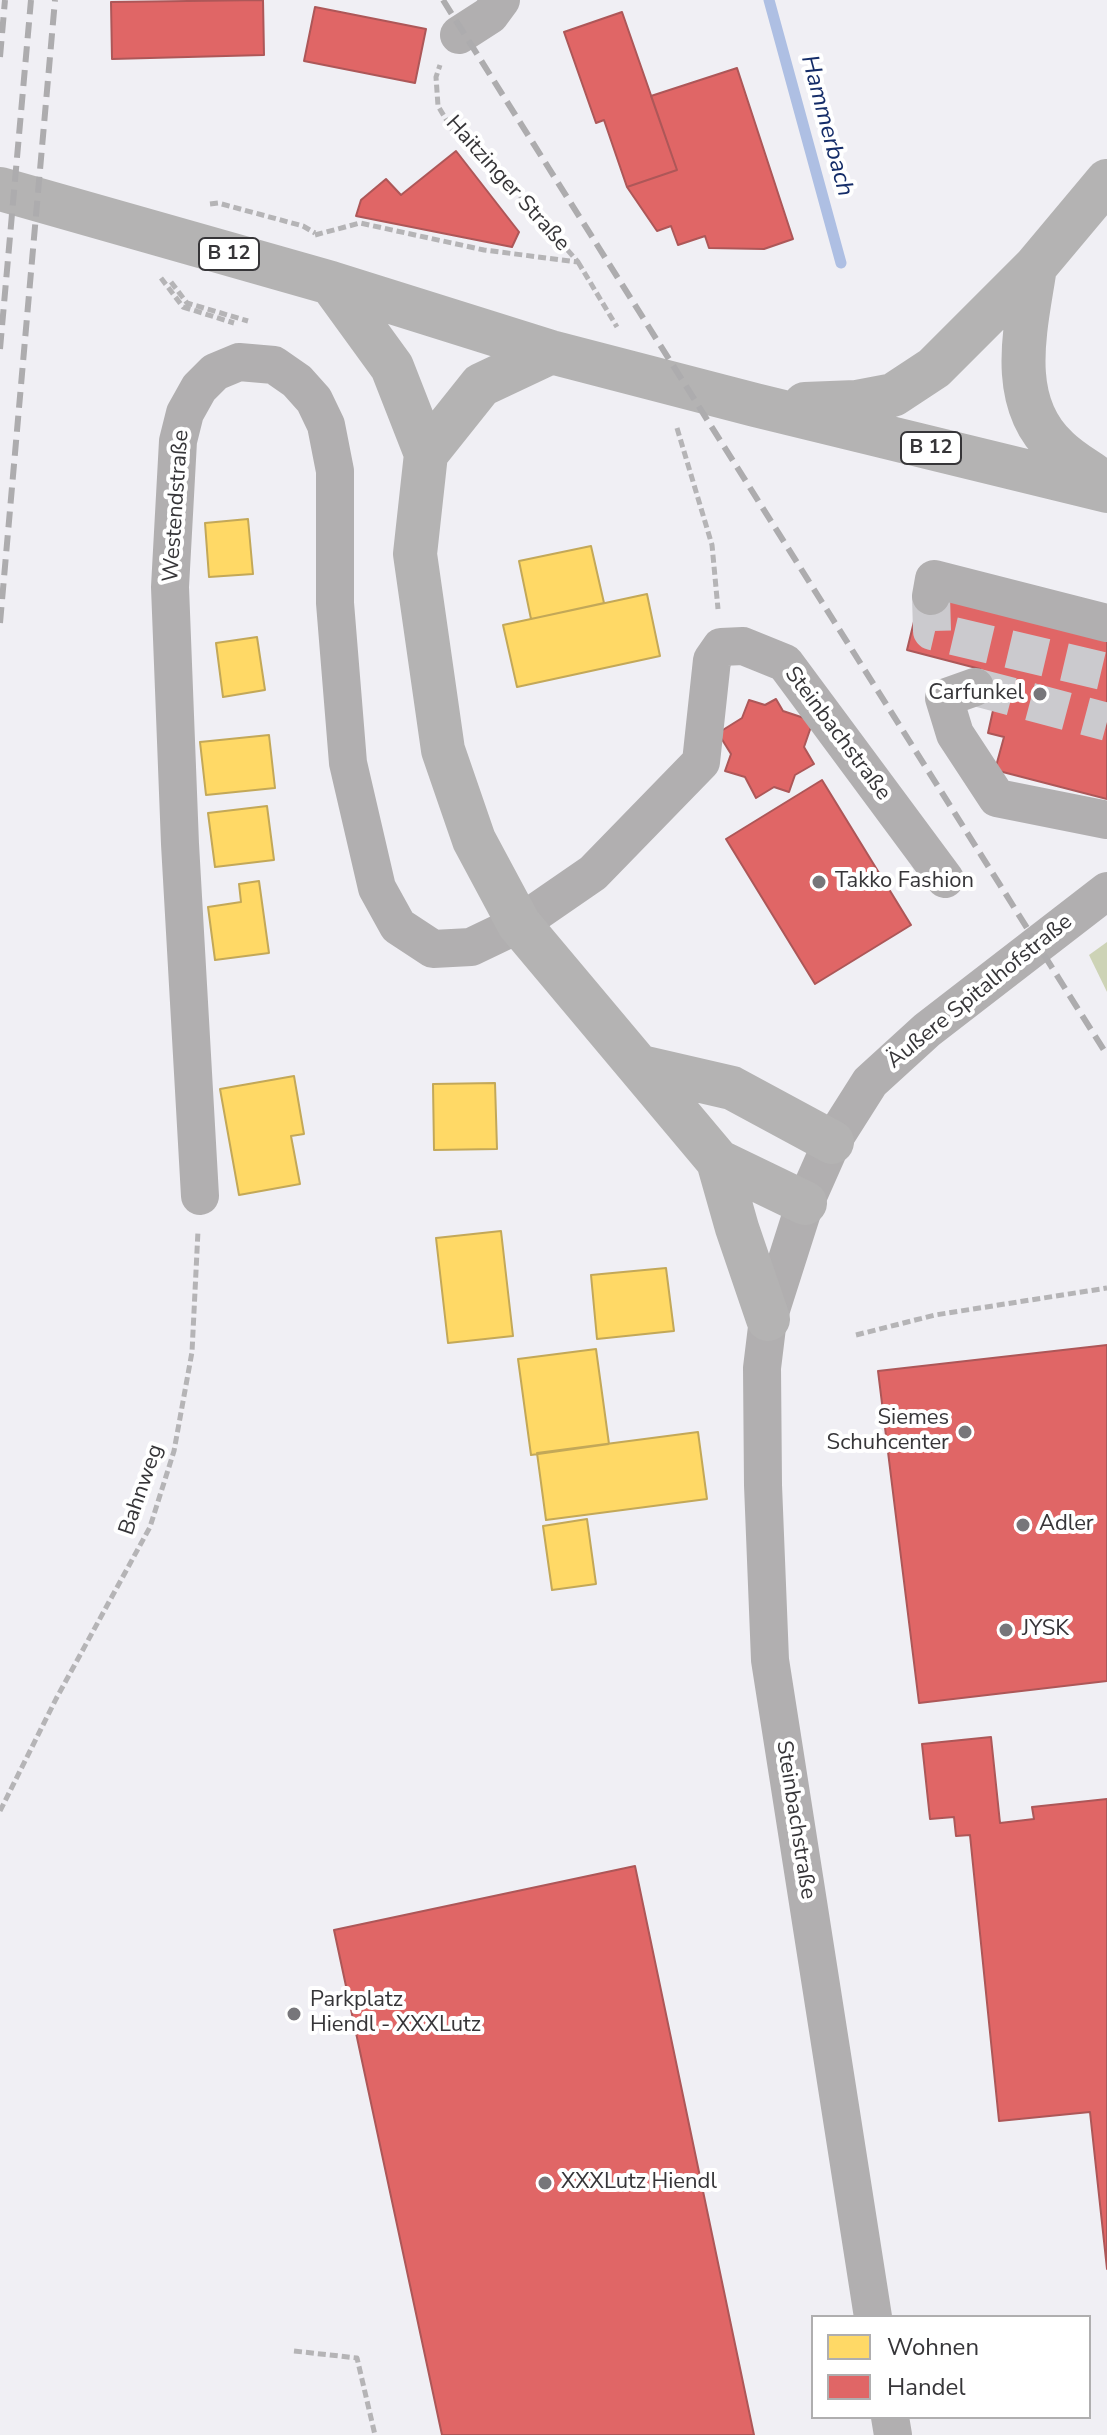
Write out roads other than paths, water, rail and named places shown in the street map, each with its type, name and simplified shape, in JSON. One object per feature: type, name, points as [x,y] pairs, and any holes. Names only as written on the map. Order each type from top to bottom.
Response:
[{"type":"main road","points":[[755,405],[856,402],[893,395],[934,368],[1035,267],[1107,181]]},
{"type":"main road","name":"B 12","points":[[0,189],[331,283],[551,352],[621,355],[755,405],[1107,491]]},
{"type":"main road","points":[[1035,267],[1022,362],[1032,414],[1056,448],[1107,485]]},
{"type":"main road","points":[[331,283],[392,367],[426,454],[415,554],[443,750],[474,840],[519,924],[718,1161],[768,1319]]},
{"type":"main road","points":[[426,454],[481,385],[551,352]]},
{"type":"main road","points":[[641,1067],[732,1088],[832,1142]]},
{"type":"main road","points":[[718,1161],[805,1203]]},
{"type":"street","points":[[459,35],[490,15],[501,0]]},
{"type":"street","name":"Westendstraße","points":[[200,1196],[180,844],[170,587],[178,441],[185,413],[199,388],[215,372],[239,362],[274,365],[297,381],[314,400],[326,425],[335,471],[335,603],[348,763],[377,888],[398,926],[433,949],[471,947],[519,924]]},
{"type":"street","points":[[931,596],[934,579],[1107,623]]},
{"type":"street","name":"Steinbachstraße","points":[[519,924],[593,873],[701,762],[712,660],[721,647],[743,646],[785,663],[945,879]]},
{"type":"street","points":[[975,687],[944,698],[955,734],[997,798],[1107,820]]},
{"type":"street","name":"Äußere Spitalhofstraße","points":[[768,1319],[805,1203],[832,1142],[870,1082],[927,1030],[1107,891]]},
{"type":"street","name":"Steinbachstraße","points":[[768,1319],[762,1368],[770,1660],[873,2315]]},
{"type":"waterway","name":"Hammerbach","points":[[769,0],[841,263]]},
{"type":"tunnel","points":[[931,596],[932,631],[1107,672]]},
{"type":"tunnel","points":[[975,687],[1107,722]]},
{"type":"railway","points":[[0,57],[5,0]]},
{"type":"railway","points":[[0,349],[31,0]]},
{"type":"railway","points":[[0,623],[55,0]]},
{"type":"railway","points":[[443,0],[1107,1055]]},
{"type":"place","name":"Carfunkel","points":[[1040,694]]},
{"type":"place","name":"Takko Fashion","points":[[819,882]]},
{"type":"place","name":"Siemes Schuhcenter","points":[[965,1432]]},
{"type":"place","name":"Adler","points":[[1023,1525]]},
{"type":"place","name":"JYSK","points":[[1006,1630]]},
{"type":"place","name":"Parkplatz Hiendl - XXXLutz","points":[[294,2014]]},
{"type":"place","name":"XXXLutz Hiendl","points":[[545,2183]]}]
